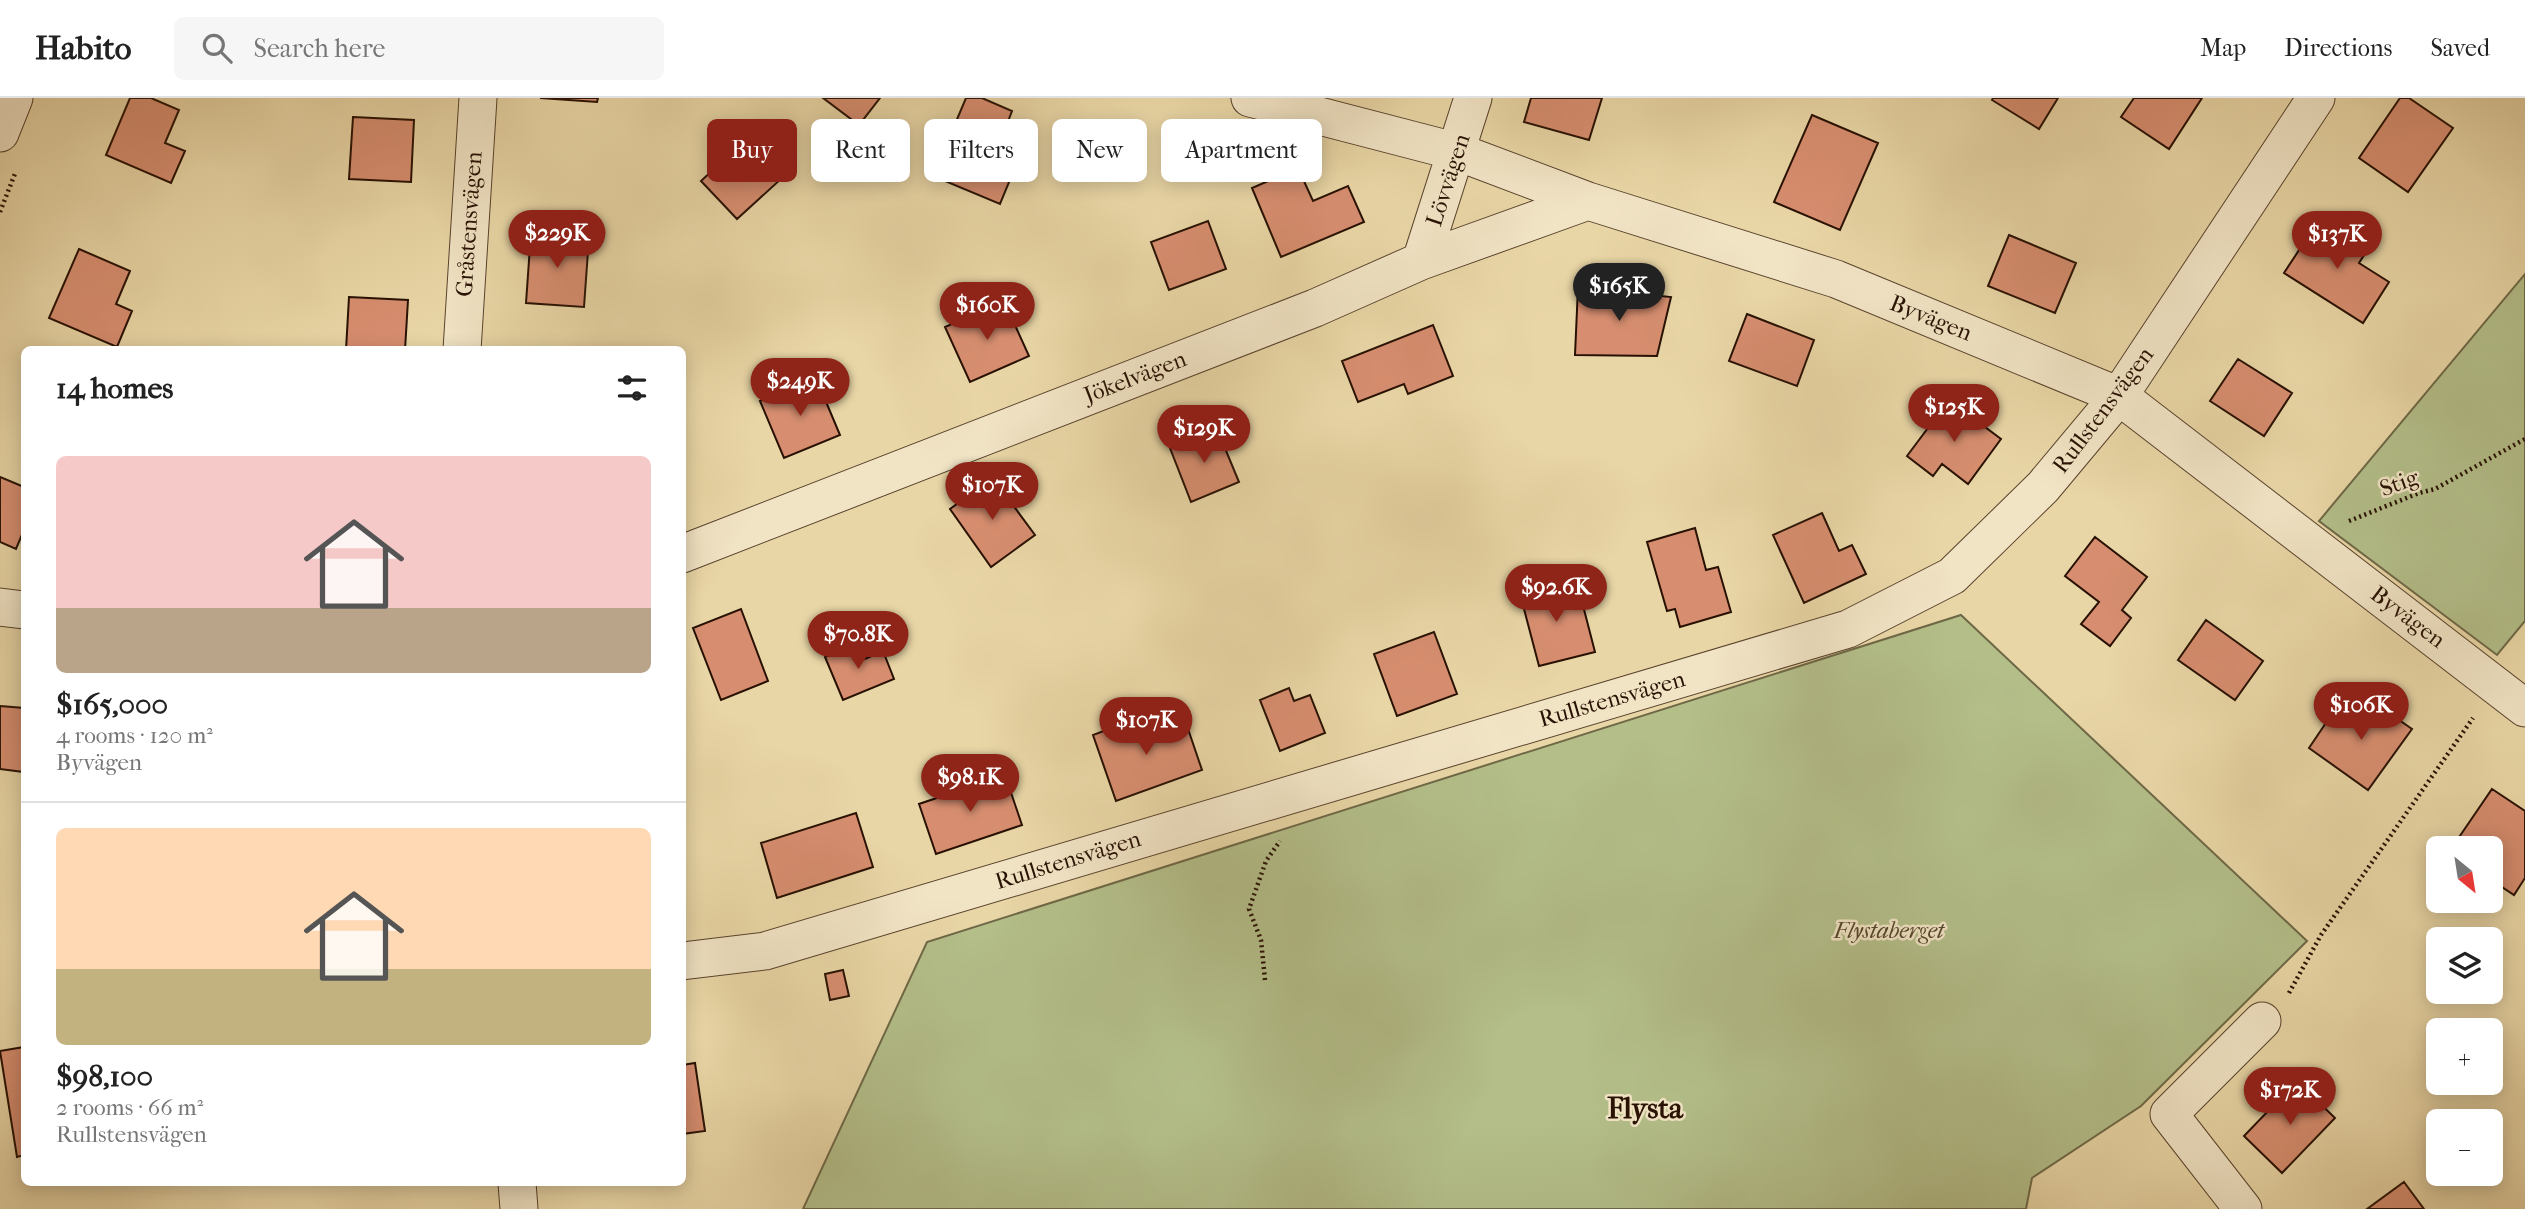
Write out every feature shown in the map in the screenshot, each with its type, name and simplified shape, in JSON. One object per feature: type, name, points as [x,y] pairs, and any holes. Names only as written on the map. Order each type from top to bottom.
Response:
[{"type":"street","points":[[0,133],[14,98]]},
{"type":"street","name":"Gråstensvägen","points":[[462,346],[478,98]]},
{"type":"street","name":"Byvägen","points":[[1250,98],[1458,152],[1588,201],[1836,279],[2119,396],[2525,708]]},
{"type":"street","name":"Lövvägen","points":[[1421,261],[1458,152],[1473,98]]},
{"type":"street","name":"Rullstensvägen","points":[[686,961],[765,951],[1848,629],[1952,576],[2043,487],[2119,396],[2316,98]]},
{"type":"street","name":"Jökelvägen","points":[[686,552],[1315,308],[1421,261],[1588,201]]},
{"type":"street","points":[[0,607],[21,610]]},
{"type":"street","points":[[2243,1209],[2168,1114],[2262,1021]]},
{"type":"street","points":[[517,1186],[519,1209]]},
{"type":"path","name":"Stig","points":[[2352,521],[2435,489],[2525,439]]},
{"type":"path","points":[[2262,1021],[2287,997],[2320,935],[2497,684]]},
{"type":"path","points":[[1265,980],[1261,940],[1249,909],[1266,860],[1286,833]]},
{"type":"green space","points":[[2525,274],[2525,621],[2497,655],[2319,521]]},
{"type":"green space","name":"Flystaberget","points":[[1961,615],[2307,941],[2141,1106],[2032,1178],[2026,1209],[803,1209],[927,942]]},
{"type":"building","points":[[130,98],[151,98],[179,110],[165,143],[185,151],[171,183],[106,155]]},
{"type":"building","points":[[540,98],[598,98],[597,102]]},
{"type":"building","points":[[823,98],[880,98],[864,119],[851,119]]},
{"type":"building","points":[[966,98],[982,98],[1012,111],[1009,119],[957,119]]},
{"type":"building","points":[[1531,98],[1602,98],[1589,140],[1524,122]]},
{"type":"building","points":[[2058,98],[2039,129],[1992,100]]},
{"type":"building","points":[[2134,98],[2202,98],[2169,149],[2121,117]]},
{"type":"building","points":[[2400,98],[2409,98],[2453,128],[2408,192],[2359,158]]},
{"type":"building","points":[[1812,115],[1878,143],[1840,230],[1774,202]]},
{"type":"building","points":[[353,117],[414,120],[411,182],[349,179]]},
{"type":"building","points":[[707,175],[707,182],[778,182],[737,219],[701,181]]},
{"type":"building","points":[[947,182],[1009,182],[1000,204]]},
{"type":"building","points":[[1266,182],[1304,182],[1313,201],[1348,186],[1364,222],[1281,257],[1252,188]]},
{"type":"building","points":[[2320,218],[2368,249],[2359,263],[2389,282],[2363,323],[2284,273]]},
{"type":"building","points":[[1208,221],[1226,269],[1169,290],[1151,242]]},
{"type":"building","points":[[531,232],[589,237],[584,307],[526,303]]},
{"type":"building","points":[[2009,235],[2076,263],[2055,313],[1988,286]]},
{"type":"building","points":[[79,249],[130,271],[116,304],[132,311],[117,346],[49,318]]},
{"type":"building","points":[[1578,287],[1671,297],[1657,356],[1575,355]]},
{"type":"building","points":[[349,297],[408,300],[405,346],[346,346]]},
{"type":"building","points":[[1004,301],[1029,356],[970,382],[945,327]]},
{"type":"building","points":[[1747,314],[1814,340],[1797,386],[1729,361]]},
{"type":"building","points":[[1433,325],[1453,376],[1408,394],[1404,384],[1358,402],[1342,361]]},
{"type":"building","points":[[2238,359],[2292,393],[2264,436],[2210,401]]},
{"type":"building","points":[[816,378],[840,435],[784,458],[760,401]]},
{"type":"building","points":[[1949,400],[2001,439],[1968,484],[1942,464],[1933,476],[1907,456]]},
{"type":"building","points":[[1217,429],[1239,482],[1191,502],[1170,448]]},
{"type":"building","points":[[0,477],[21,486],[21,537],[16,549],[0,542]]},
{"type":"building","points":[[993,478],[1035,535],[991,567],[950,509]]},
{"type":"building","points":[[1822,513],[1839,551],[1852,545],[1866,574],[1804,603],[1773,535]]},
{"type":"building","points":[[1695,528],[1706,570],[1718,567],[1731,612],[1680,627],[1675,609],[1667,611],[1647,542]]},
{"type":"building","points":[[2095,537],[2147,577],[2122,610],[2131,618],[2110,646],[2081,624],[2099,602],[2065,576]]},
{"type":"building","points":[[1555,581],[1560,598],[1580,594],[1595,652],[1539,666],[1519,590]]},
{"type":"building","points":[[741,609],[768,681],[721,700],[693,628]]},
{"type":"building","points":[[2206,620],[2263,661],[2235,700],[2178,660]]},
{"type":"building","points":[[1434,632],[1457,694],[1397,716],[1374,654]]},
{"type":"building","points":[[859,643],[865,659],[883,651],[894,679],[843,700],[825,657]]},
{"type":"building","points":[[1289,688],[1294,701],[1310,695],[1325,733],[1280,751],[1260,700]]},
{"type":"building","points":[[2366,697],[2412,729],[2368,790],[2309,748],[2334,711],[2349,722]]},
{"type":"building","points":[[0,706],[21,708],[21,772],[0,769]]},
{"type":"building","points":[[1132,720],[1138,737],[1185,720],[1202,770],[1116,801],[1093,735]]},
{"type":"building","points":[[1005,775],[1022,825],[936,854],[919,804]]},
{"type":"building","points":[[2492,789],[2525,811],[2525,878],[2514,895],[2503,888],[2503,836],[2460,836]]},
{"type":"building","points":[[856,813],[873,867],[777,898],[761,843]]},
{"type":"building","points":[[843,970],[849,996],[830,1000],[825,974]]},
{"type":"building","points":[[21,1048],[21,1156],[17,1157],[0,1051]]},
{"type":"building","points":[[695,1063],[705,1131],[686,1133],[686,1064]]},
{"type":"building","points":[[2297,1081],[2335,1118],[2282,1173],[2244,1136]]},
{"type":"building","points":[[2404,1182],[2424,1209],[2367,1209]]},
{"type":"district","name":"Flysta","points":[[1645,1108]]}]
